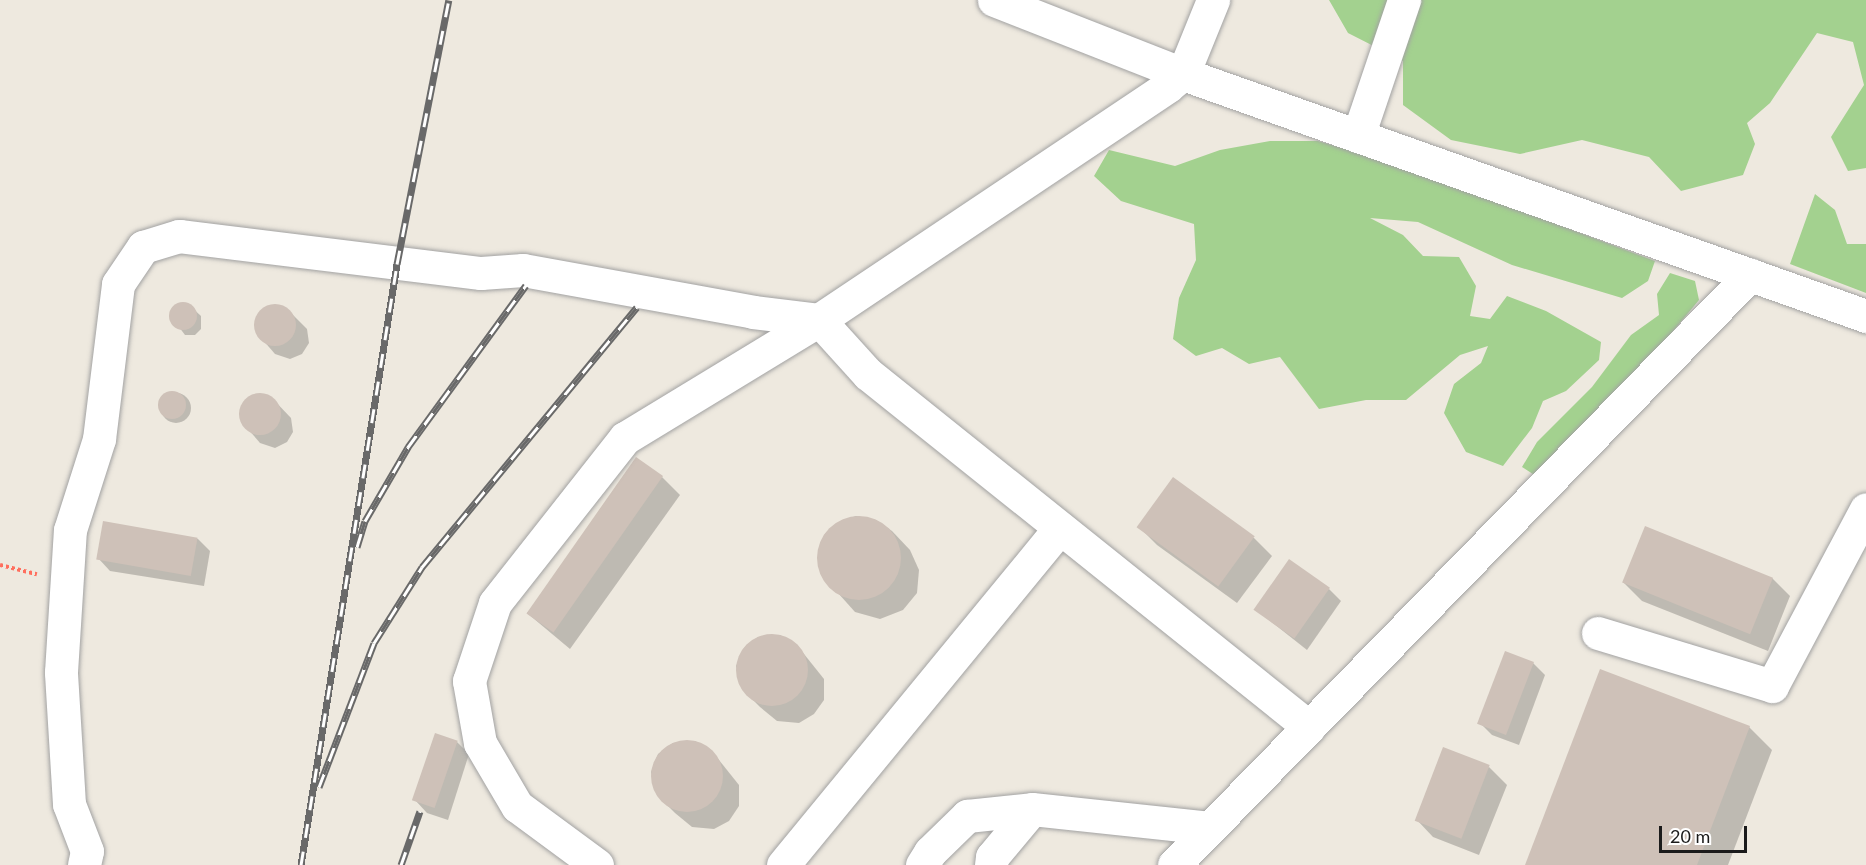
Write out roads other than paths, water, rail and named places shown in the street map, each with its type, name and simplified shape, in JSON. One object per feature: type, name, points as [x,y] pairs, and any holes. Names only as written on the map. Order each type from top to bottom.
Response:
[{"type":"street","points":[[994,0],[1183,74],[1866,316]]},
{"type":"street","points":[[597,865],[517,806],[480,743],[469,681],[495,603],[625,438],[819,320],[1183,74],[1211,13],[1213,0]]},
{"type":"street","points":[[1358,136],[1404,0]]},
{"type":"street","points":[[84,865],[87,851],[69,804],[61,672],[70,530],[99,439],[118,284],[143,247],[179,236],[481,273],[523,270],[742,310],[819,320],[868,374],[1309,727]]},
{"type":"street","points":[[1174,865],[1750,275]]},
{"type":"street","points":[[1598,633],[1772,686],[1866,509]]},
{"type":"street","points":[[783,865],[1060,528]]},
{"type":"street","points":[[922,865],[930,852],[967,816],[1032,808],[1210,828]]},
{"type":"street","points":[[991,865],[992,857],[1032,808]]},
{"type":"railway","points":[[301,865],[397,264],[449,0]]},
{"type":"railway","points":[[357,547],[365,521],[408,447],[526,285]]},
{"type":"railway","points":[[319,787],[374,643],[422,567],[637,307]]},
{"type":"railway","points":[[401,865],[420,811]]}]
